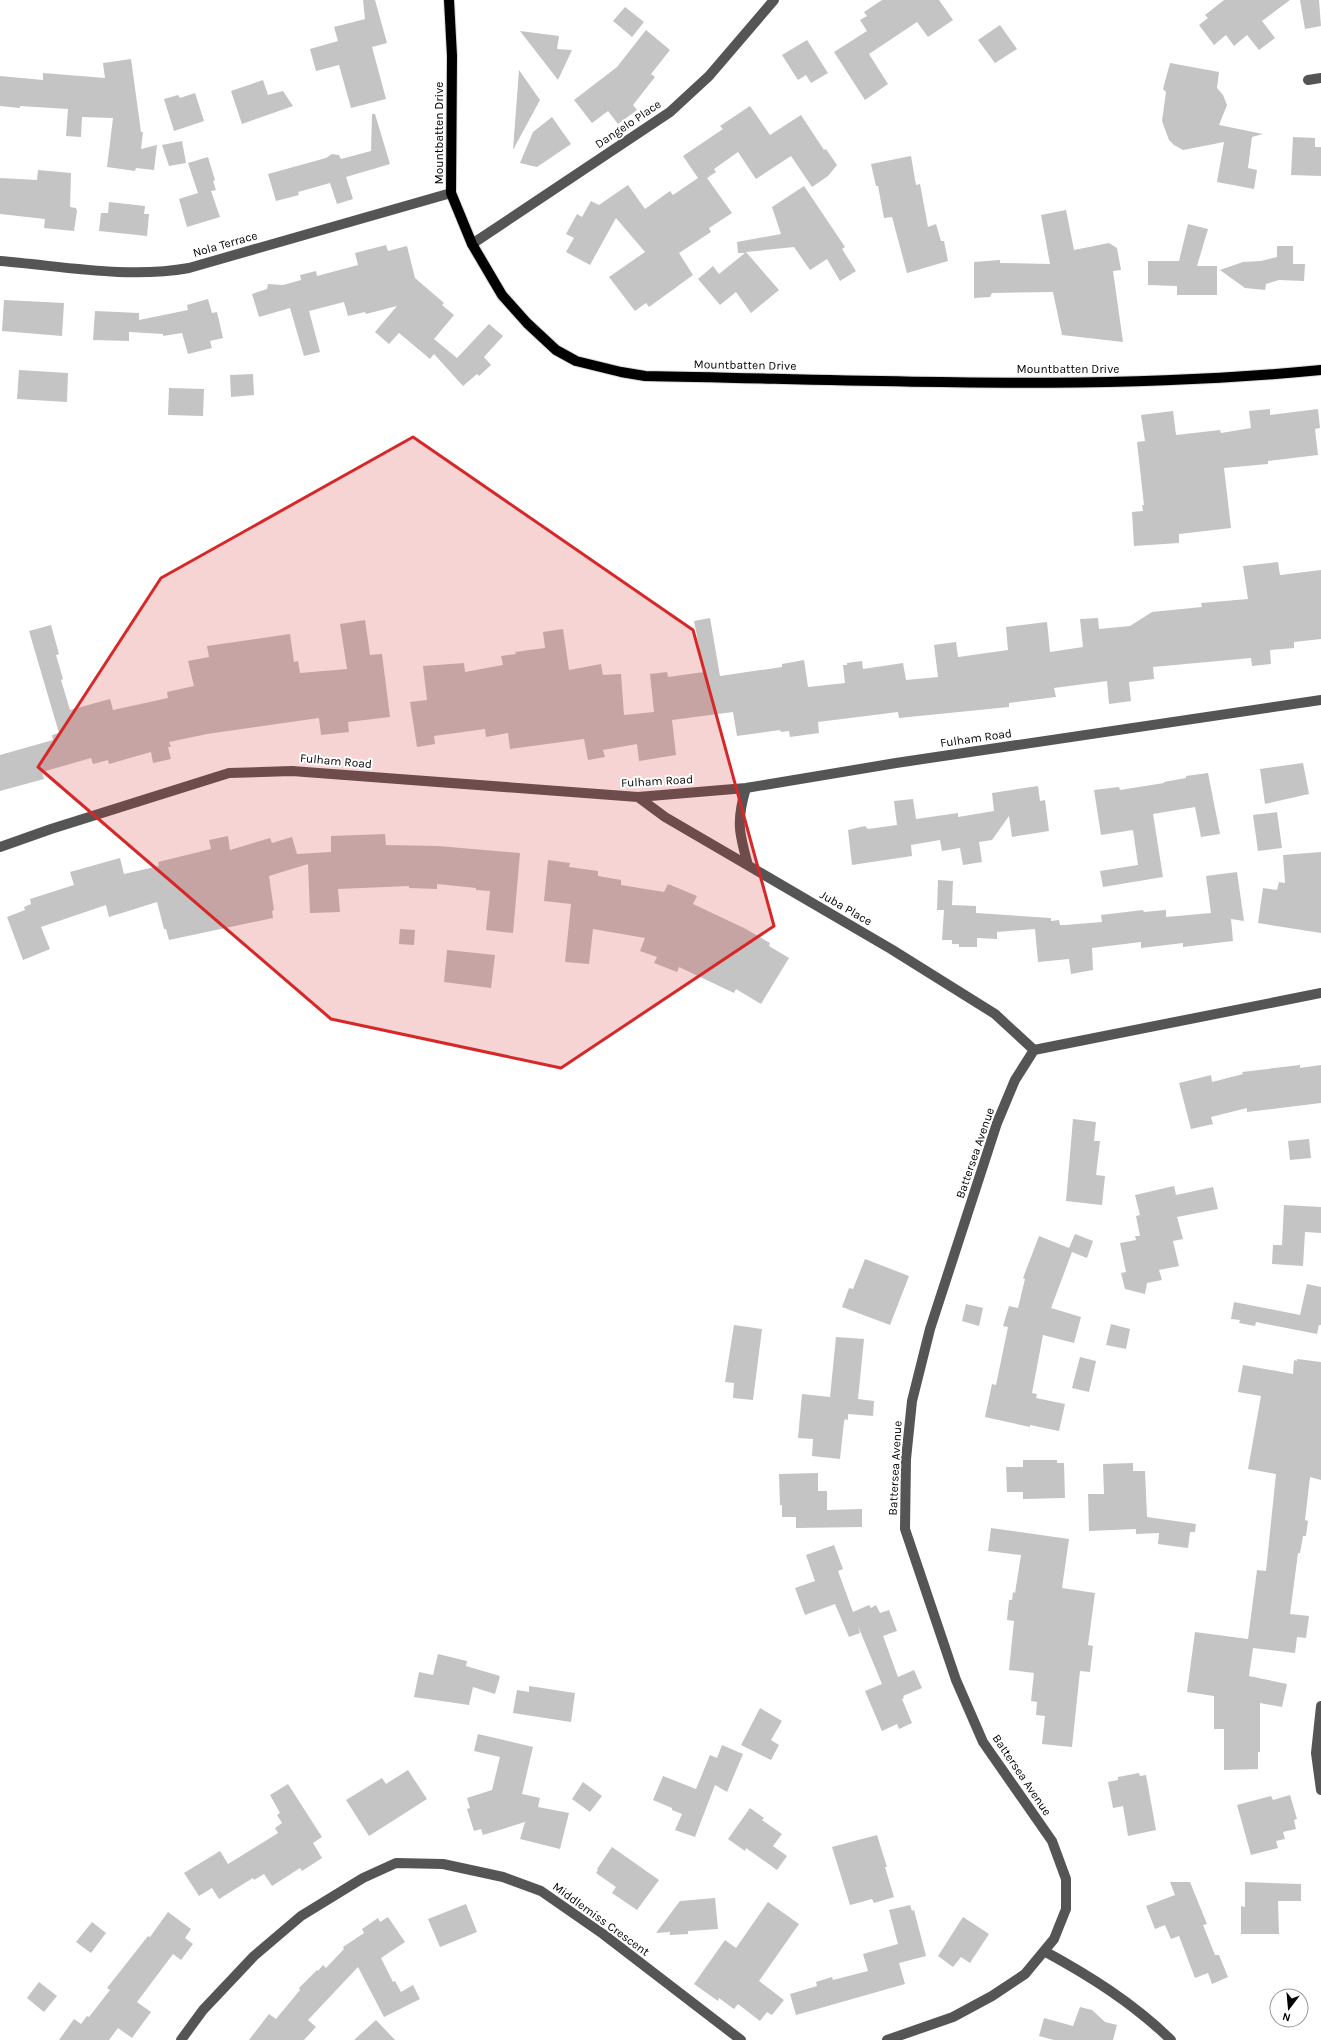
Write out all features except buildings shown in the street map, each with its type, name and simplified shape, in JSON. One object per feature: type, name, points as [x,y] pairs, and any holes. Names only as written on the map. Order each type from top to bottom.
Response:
[{"type":"main road","name":"Mountbatten Drive","points":[[449,0],[452,56],[451,193],[472,244],[502,295],[527,323],[556,350],[576,361],[645,376],[969,383],[1114,383],[1248,377],[1321,370]]},
{"type":"street","name":"Dangelo Place","points":[[472,244],[670,112],[709,76],[774,0]]},
{"type":"street","points":[[1308,80],[1321,78]]},
{"type":"street","name":"Nola Terrace","points":[[0,260],[128,272],[166,272],[190,268],[451,193]]},
{"type":"street","name":"Fulham Road","points":[[0,847],[51,829],[229,773],[292,771],[638,797],[746,788],[896,763],[1321,700]]},
{"type":"street","points":[[746,788],[739,818],[739,834],[748,865]]},
{"type":"street","name":"Juba Place","points":[[638,797],[665,816],[891,949],[995,1014],[1034,1050]]},
{"type":"street","points":[[1034,1050],[1321,993]]},
{"type":"street","name":"Battersea Avenue","points":[[887,2040],[952,2017],[992,1996],[1025,1974],[1054,1939],[1066,1908],[1066,1879],[1052,1841],[983,1742],[956,1680],[905,1529],[906,1459],[912,1401],[930,1329],[997,1123],[1015,1080],[1034,1050]]},
{"type":"street","points":[[1321,1706],[1316,1753],[1321,1790]]},
{"type":"street","name":"Middlemiss Crescent","points":[[181,2040],[203,2010],[254,1956],[301,1916],[363,1878],[396,1863],[443,1864],[503,1877],[541,1891],[603,1934],[741,2040]]},
{"type":"street","points":[[1044,1951],[1079,1970],[1113,1992],[1146,2016],[1171,2040]]},
{"type":"highlighted area","points":[[413,437],[693,630],[774,926],[561,1068],[331,1019],[38,767],[161,578]]}]
